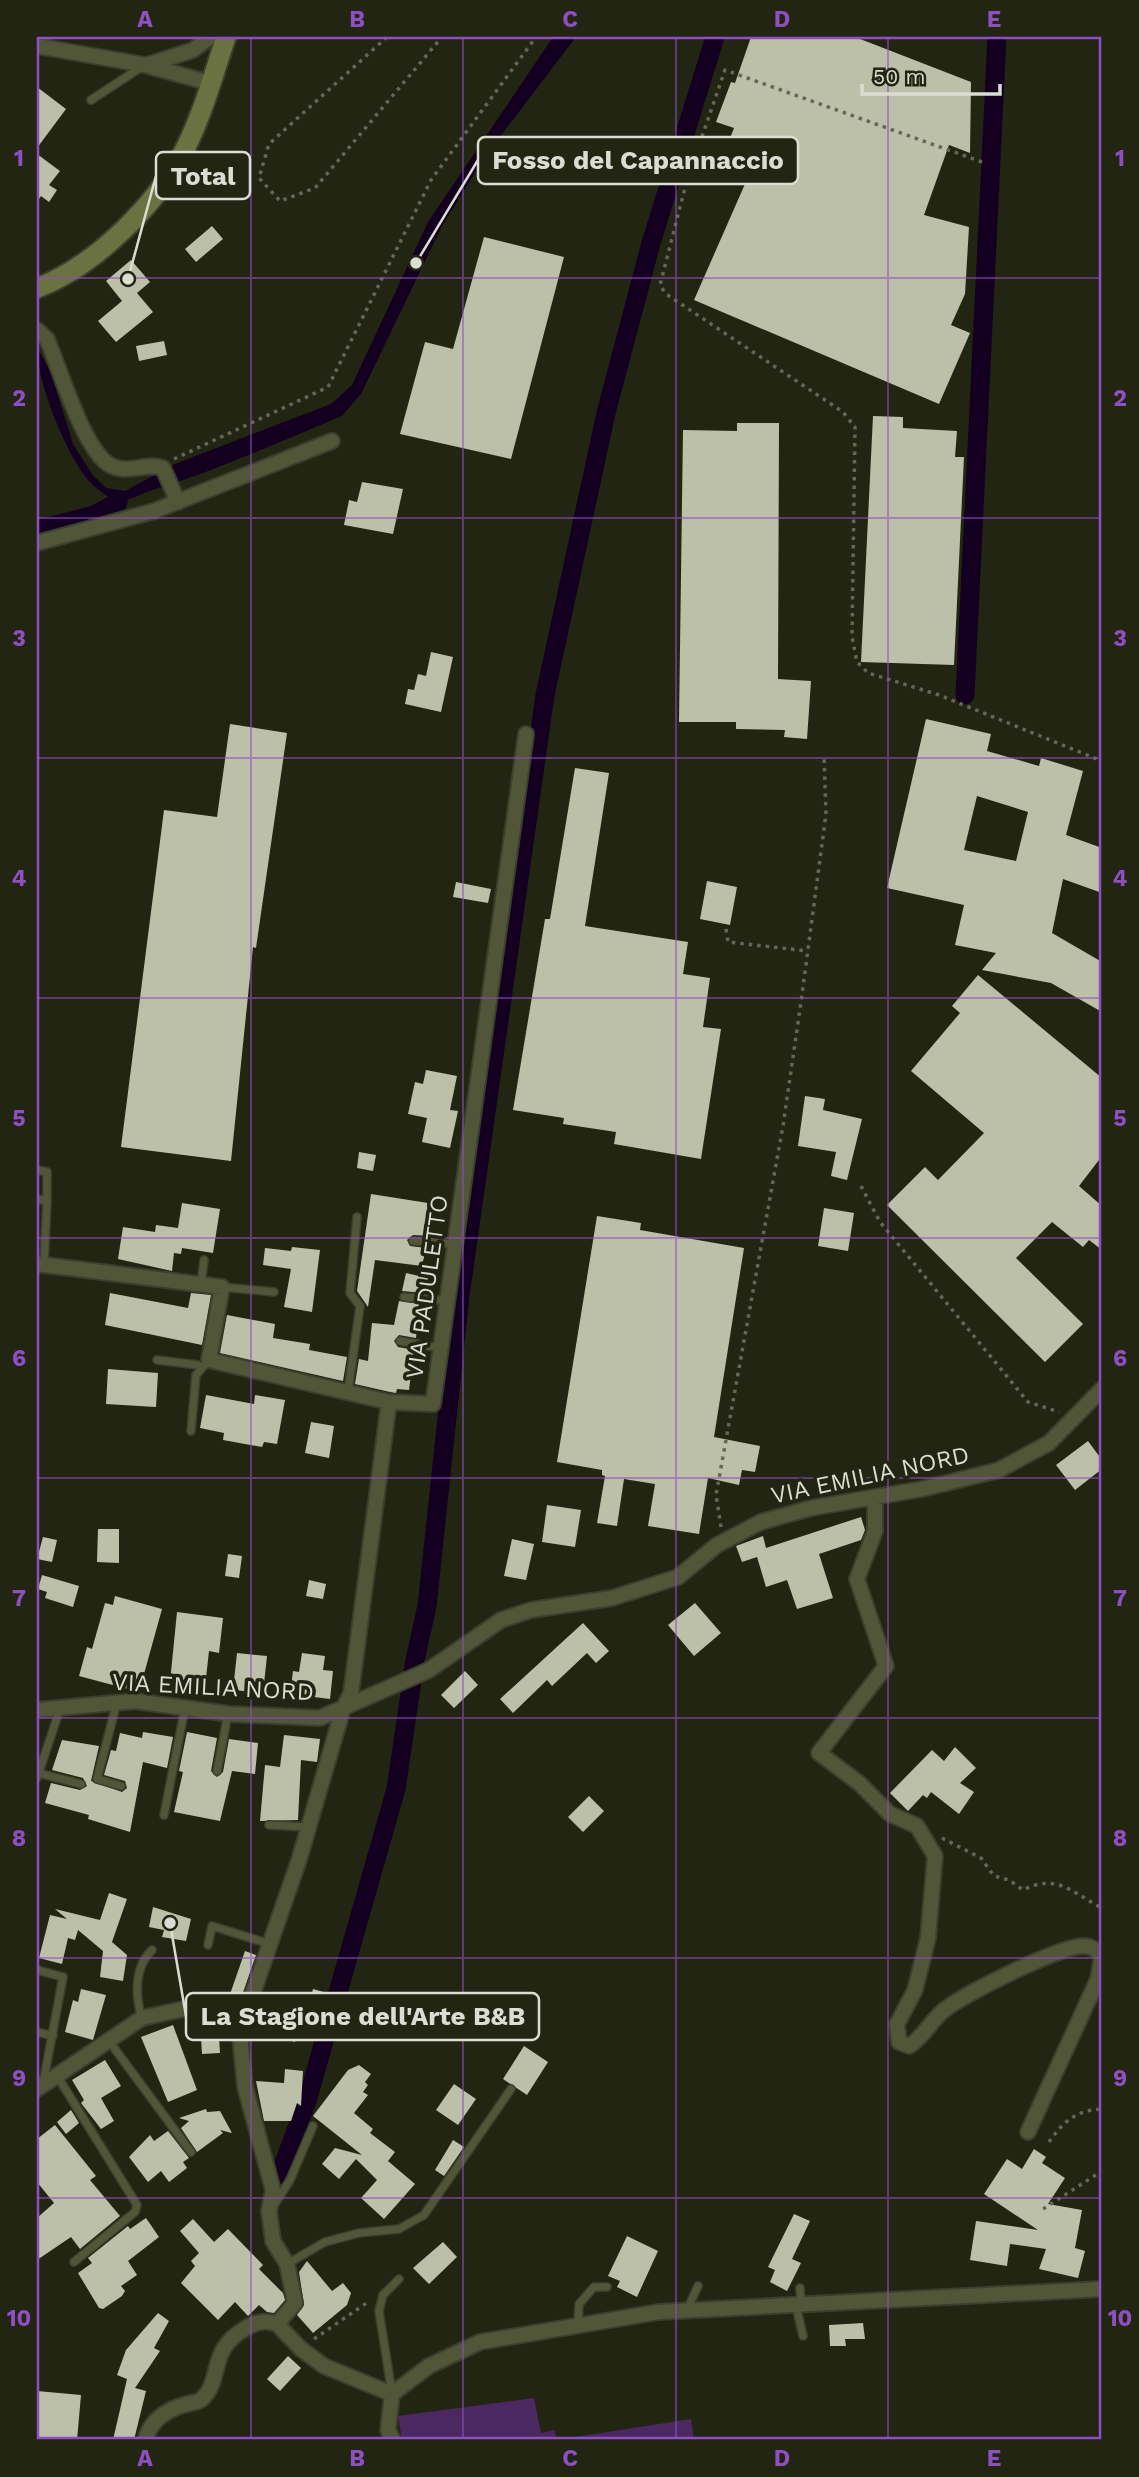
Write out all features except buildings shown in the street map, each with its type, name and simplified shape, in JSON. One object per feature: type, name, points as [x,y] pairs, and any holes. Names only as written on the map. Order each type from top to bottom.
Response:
[{"type":"main road","points":[[37,288],[52,282],[95,252],[132,221],[160,189],[186,148],[226,37]]},
{"type":"street","points":[[145,65],[193,50],[210,37]]},
{"type":"street","points":[[37,46],[145,65],[210,83]]},
{"type":"street","points":[[37,330],[47,339],[79,425],[95,452],[109,465],[121,469],[161,467],[176,497]]},
{"type":"street","points":[[37,542],[176,497],[332,441]]},
{"type":"street","name":"VIA PADULETTO","points":[[205,1364],[389,1402],[433,1404],[526,734]]},
{"type":"street","points":[[41,1265],[222,1287],[205,1364]]},
{"type":"street","name":"VIA EMILIA NORD","points":[[37,1710],[117,1702],[229,1714],[320,1718],[429,1670],[501,1620],[531,1610],[612,1598],[678,1577],[725,1541],[761,1522],[811,1508],[999,1471],[1049,1443],[1101,1395]]},
{"type":"street","points":[[145,2440],[149,2427],[165,2413],[200,2401],[207,2393],[222,2348],[230,2339],[254,2323],[277,2323],[295,2304],[287,2264],[273,2241],[269,2211],[273,2190],[245,2087],[240,2036],[309,1827],[343,1709],[351,1693],[389,1402]]},
{"type":"street","points":[[875,1497],[875,1531],[857,1579],[887,1666],[819,1753],[859,1783],[890,1814],[917,1826],[935,1856],[928,1938],[915,1990],[897,2024],[899,2042],[909,2046],[920,2039],[942,2012],[985,1984],[1045,1958],[1083,1946],[1097,1950],[1102,1956],[1098,1979],[1028,2132]]},
{"type":"street","points":[[40,2086],[142,2018],[188,2008],[214,2008],[245,2016]]},
{"type":"street","points":[[393,2440],[388,2430],[392,2394],[429,2366],[480,2342],[658,2312],[1102,2289]]},
{"type":"street","points":[[277,2323],[301,2349],[324,2367],[392,2394]]},
{"type":"lane","points":[[91,100],[145,65]]},
{"type":"lane","points":[[37,1170],[47,1172],[41,1265]]},
{"type":"lane","points":[[37,1199],[47,1201]]},
{"type":"lane","points":[[348,1392],[360,1306],[350,1293],[357,1217]]},
{"type":"lane","points":[[413,1241],[457,1244]]},
{"type":"lane","points":[[201,1285],[204,1261]]},
{"type":"lane","points":[[222,1287],[274,1292]]},
{"type":"lane","points":[[404,1297],[449,1301]]},
{"type":"lane","points":[[400,1341],[442,1348]]},
{"type":"lane","points":[[157,1360],[205,1364]]},
{"type":"lane","points":[[191,1431],[196,1374],[205,1364]]},
{"type":"lane","points":[[117,1702],[97,1779],[121,1786]]},
{"type":"lane","points":[[164,1815],[185,1708]]},
{"type":"lane","points":[[60,1709],[38,1775],[81,1784]]},
{"type":"lane","points":[[217,1771],[229,1714]]},
{"type":"lane","points":[[269,1825],[309,1827]]},
{"type":"lane","points":[[208,1945],[212,1926],[270,1944]]},
{"type":"lane","points":[[142,2018],[136,1998],[143,1959],[152,1950]]},
{"type":"lane","points":[[37,1970],[63,1977],[53,2036],[40,2086]]},
{"type":"lane","points":[[37,2032],[53,2036]]},
{"type":"lane","points":[[109,2040],[191,2152]]},
{"type":"lane","points":[[56,2074],[137,2205],[135,2212],[74,2262]]},
{"type":"lane","points":[[287,2264],[325,2242],[359,2233],[399,2229],[424,2215],[511,2089]]},
{"type":"lane","points":[[269,2211],[290,2180],[313,2126]]},
{"type":"lane","points":[[392,2394],[379,2311],[383,2295],[399,2280]]},
{"type":"lane","points":[[687,2310],[698,2286]]},
{"type":"lane","points":[[578,2325],[579,2304],[594,2287],[607,2287]]},
{"type":"lane","points":[[800,2288],[799,2306],[803,2336]]},
{"type":"path","points":[[387,37],[269,144],[259,177],[280,201],[315,188],[442,37]]},
{"type":"path","points":[[161,467],[328,387],[431,180],[536,37]]},
{"type":"path","points":[[982,162],[724,70],[687,180],[660,285],[666,294],[843,412],[855,427],[852,637],[857,662],[868,673],[939,695],[1102,761]]},
{"type":"path","points":[[725,1541],[716,1495],[783,1126],[826,814],[824,755]]},
{"type":"path","points":[[726,929],[729,942],[808,951]]},
{"type":"path","points":[[861,1186],[880,1222],[1028,1402],[1074,1419]]},
{"type":"path","points":[[917,1826],[981,1858],[994,1876],[1009,1880],[1023,1891],[1040,1882],[1051,1881],[1102,1908]]},
{"type":"path","points":[[1049,2142],[1065,2120],[1090,2109],[1102,2109]]},
{"type":"path","points":[[1043,2209],[1102,2171]]},
{"type":"path","points":[[301,2349],[383,2295]]},
{"type":"shaded area","points":[[553,37],[576,37],[486,155],[442,226],[361,394],[342,416],[224,465],[123,501],[114,500],[90,483],[70,451],[54,416],[38,362],[37,347],[51,373],[73,444],[92,474],[106,488],[125,491],[175,464],[331,404],[352,385],[428,222]]},
{"type":"shaded area","points":[[534,2398],[541,2433],[555,2430],[556,2440],[402,2440],[398,2416]]},
{"type":"shaded area","points":[[691,2419],[694,2440],[556,2440]]},
{"type":"waterway","points":[[275,2187],[307,2101],[396,1789],[415,1660],[427,1606],[460,1296],[545,695],[606,413],[651,243],[715,37]]},
{"type":"waterway","points":[[965,695],[997,37]]},
{"type":"waterway","points":[[37,530],[94,515],[118,502]]},
{"type":"place","name":"Fosso del Capannaccio","points":[[416,263]]},
{"type":"place","name":"Total","points":[[128,279]]},
{"type":"place","name":"La Stagione dell'Arte B&B","points":[[170,1923]]}]
